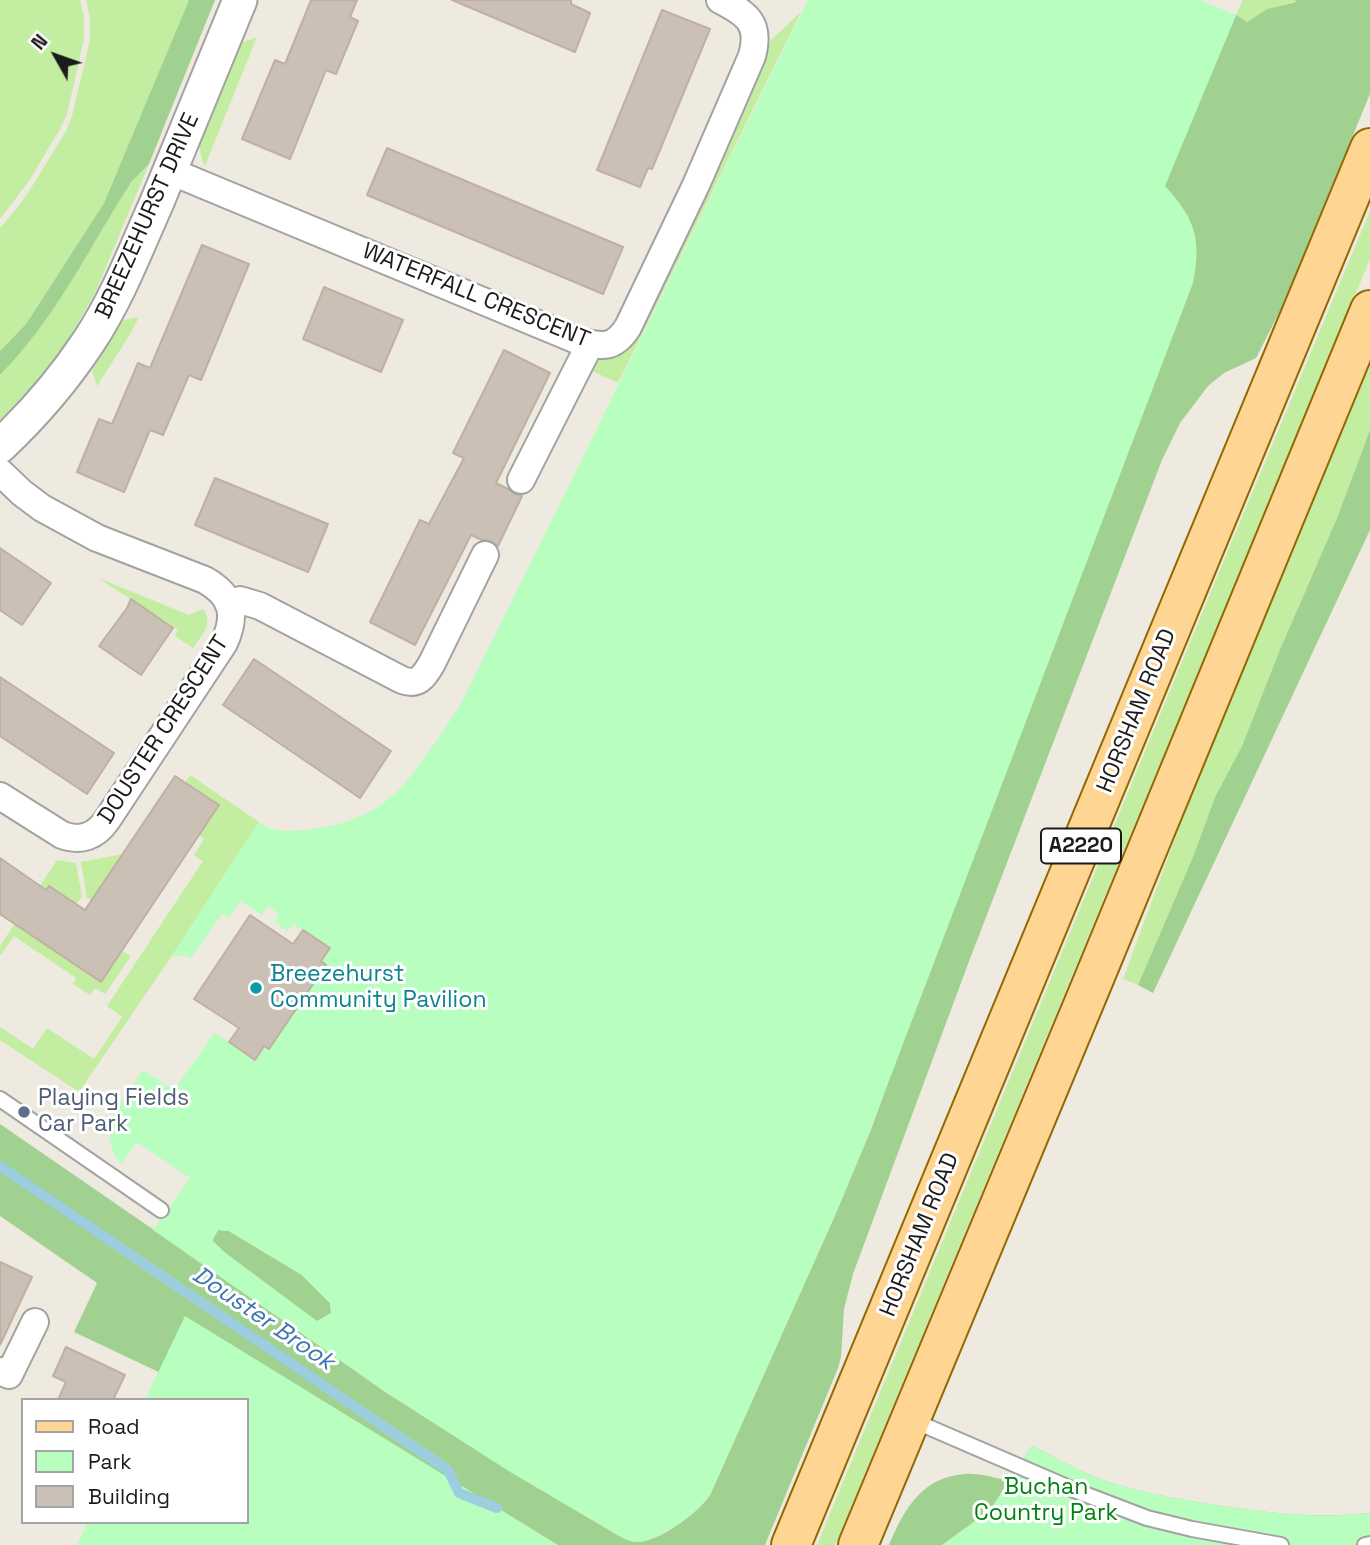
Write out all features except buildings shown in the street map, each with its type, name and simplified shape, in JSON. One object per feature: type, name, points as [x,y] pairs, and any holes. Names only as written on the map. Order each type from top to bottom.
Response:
[{"type":"main road","name":"HORSHAM ROAD","points":[[791,1545],[1370,148]]},
{"type":"main road","name":"A2220","points":[[858,1545],[1370,310]]},
{"type":"street","name":"BREEZEHURST DRIVE","points":[[0,446],[52,391],[91,339],[124,278],[240,0]]},
{"type":"street","name":"WATERFALL CRESCENT","points":[[170,171],[579,341],[602,346],[613,343],[622,337],[628,327],[696,185],[752,55],[755,36],[751,21],[720,0]]},
{"type":"street","points":[[521,480],[590,344]]},
{"type":"street","name":"DOUSTER CRESCENT","points":[[0,472],[33,502],[54,516],[97,538],[205,580],[219,590],[232,614],[232,623],[224,643],[107,820],[91,836],[76,839],[62,835],[0,796]]},
{"type":"street","name":"DOUSTER CRESCENT","points":[[228,603],[240,600],[260,606],[402,680],[416,682],[432,663],[485,555]]},
{"type":"street","points":[[3,1380],[35,1322]]},
{"type":"lane","points":[[0,1099],[161,1210]]},
{"type":"lane","points":[[911,1420],[1074,1490],[1147,1518],[1281,1545]]},
{"type":"lane","points":[[1365,1545],[1370,1544]]},
{"type":"green space","points":[[0,0],[80,0],[84,16],[84,39],[67,114],[60,129],[29,181],[0,219]]},
{"type":"green space","points":[[86,0],[189,0],[104,203],[26,324],[0,351],[0,228],[35,182],[66,131],[72,116],[90,40]]},
{"type":"green space","points":[[189,0],[215,0],[149,164],[132,181],[55,306],[0,375],[0,351],[26,324],[104,203]]},
{"type":"green space","points":[[808,0],[1200,0],[1236,15],[1165,186],[1183,209],[1194,230],[1197,254],[1193,283],[866,1141],[710,1495],[697,1510],[677,1525],[645,1541],[636,1542],[621,1537],[509,1471],[384,1391],[153,1230],[190,1178],[137,1142],[121,1164],[111,1145],[110,1130],[116,1109],[143,1070],[174,1090],[214,1033],[255,1059],[264,1046],[270,1049],[326,965],[321,961],[329,947],[293,924],[288,931],[274,922],[279,914],[268,906],[262,915],[240,901],[229,917],[222,914],[191,958],[183,955],[171,957],[259,822],[275,830],[286,831],[328,827],[360,816],[381,805],[407,781],[464,698]],"holes":[[[218,1230],[229,1231],[302,1275],[330,1303],[331,1313],[317,1321],[224,1252],[212,1240]]]},
{"type":"green space","points":[[1243,0],[1297,1],[1267,9],[1247,22],[1236,15]]},
{"type":"green space","points":[[1295,0],[1370,0],[1370,94],[1281,309],[1256,358],[1224,373],[1208,386],[1180,423],[1162,460],[968,964],[853,1274],[844,1309],[838,1368],[765,1545],[494,1545],[326,1411],[167,1376],[74,1332],[97,1283],[0,1216],[0,1124],[384,1391],[509,1471],[621,1537],[637,1542],[656,1537],[687,1518],[704,1502],[710,1495],[836,1213],[872,1127],[911,1018],[1189,218],[1164,186],[1236,15],[1247,22],[1267,9],[1296,2]]},
{"type":"green space","points":[[801,12],[618,383],[592,371],[598,359],[620,355],[636,339],[764,64],[771,40]]},
{"type":"green space","points":[[257,37],[205,166],[199,145],[241,43]]},
{"type":"green space","points":[[149,164],[95,293],[66,344],[31,389],[0,422],[0,375],[55,306],[132,181]]},
{"type":"green space","points":[[1370,211],[1370,259],[835,1545],[817,1545],[1217,577]]},
{"type":"green space","points":[[139,317],[97,386],[92,371],[123,320]]},
{"type":"green space","points":[[1370,365],[1370,430],[1337,518],[1242,746],[1215,797],[1193,857],[1138,985],[1123,979],[1189,801]]},
{"type":"green space","points":[[1370,430],[1370,530],[1153,993],[1138,985],[1193,857],[1215,797],[1242,746],[1337,518]]},
{"type":"green space","points":[[98,578],[189,615],[203,609],[207,620],[206,629],[193,648],[175,636],[178,630]]},
{"type":"green space","points":[[190,775],[259,822],[79,1092],[0,1040],[0,1027],[33,1049],[47,1028],[94,1059],[122,1017],[107,1006],[203,861],[194,855],[204,839],[199,835],[219,805],[185,783]]},
{"type":"green space","points":[[123,854],[92,900],[87,898],[81,862]]},
{"type":"green space","points":[[57,860],[76,863],[82,897],[76,904],[49,886],[22,929],[101,982],[122,951],[131,956],[105,994],[95,988],[90,995],[73,984],[76,978],[14,936],[0,954],[0,946]]},
{"type":"green space","points":[[218,1230],[229,1231],[302,1275],[330,1303],[331,1313],[317,1322],[212,1241]]},
{"type":"green space","points":[[185,1316],[558,1545],[77,1545],[87,1524],[248,1524],[248,1398],[146,1398]]},
{"type":"green space","name":"Buchan Country Park","points":[[1032,1446],[1095,1477],[1169,1497],[1292,1514],[1370,1513],[1370,1545],[889,1545],[908,1508],[926,1488],[950,1476],[965,1474],[1009,1481]]},
{"type":"green space","name":"Buchan Country Park","points":[[1032,1446],[1095,1477],[1169,1497],[1292,1514],[1370,1513],[1370,1545],[942,1545],[990,1510]]},
{"type":"waterway","name":"Douster Brook","points":[[0,1166],[448,1470],[459,1493],[497,1508]]},
{"type":"place","name":"Breezehurst Community Pavilion","points":[[256,988]]},
{"type":"place","name":"Playing Fields Car Park","points":[[24,1112]]}]
